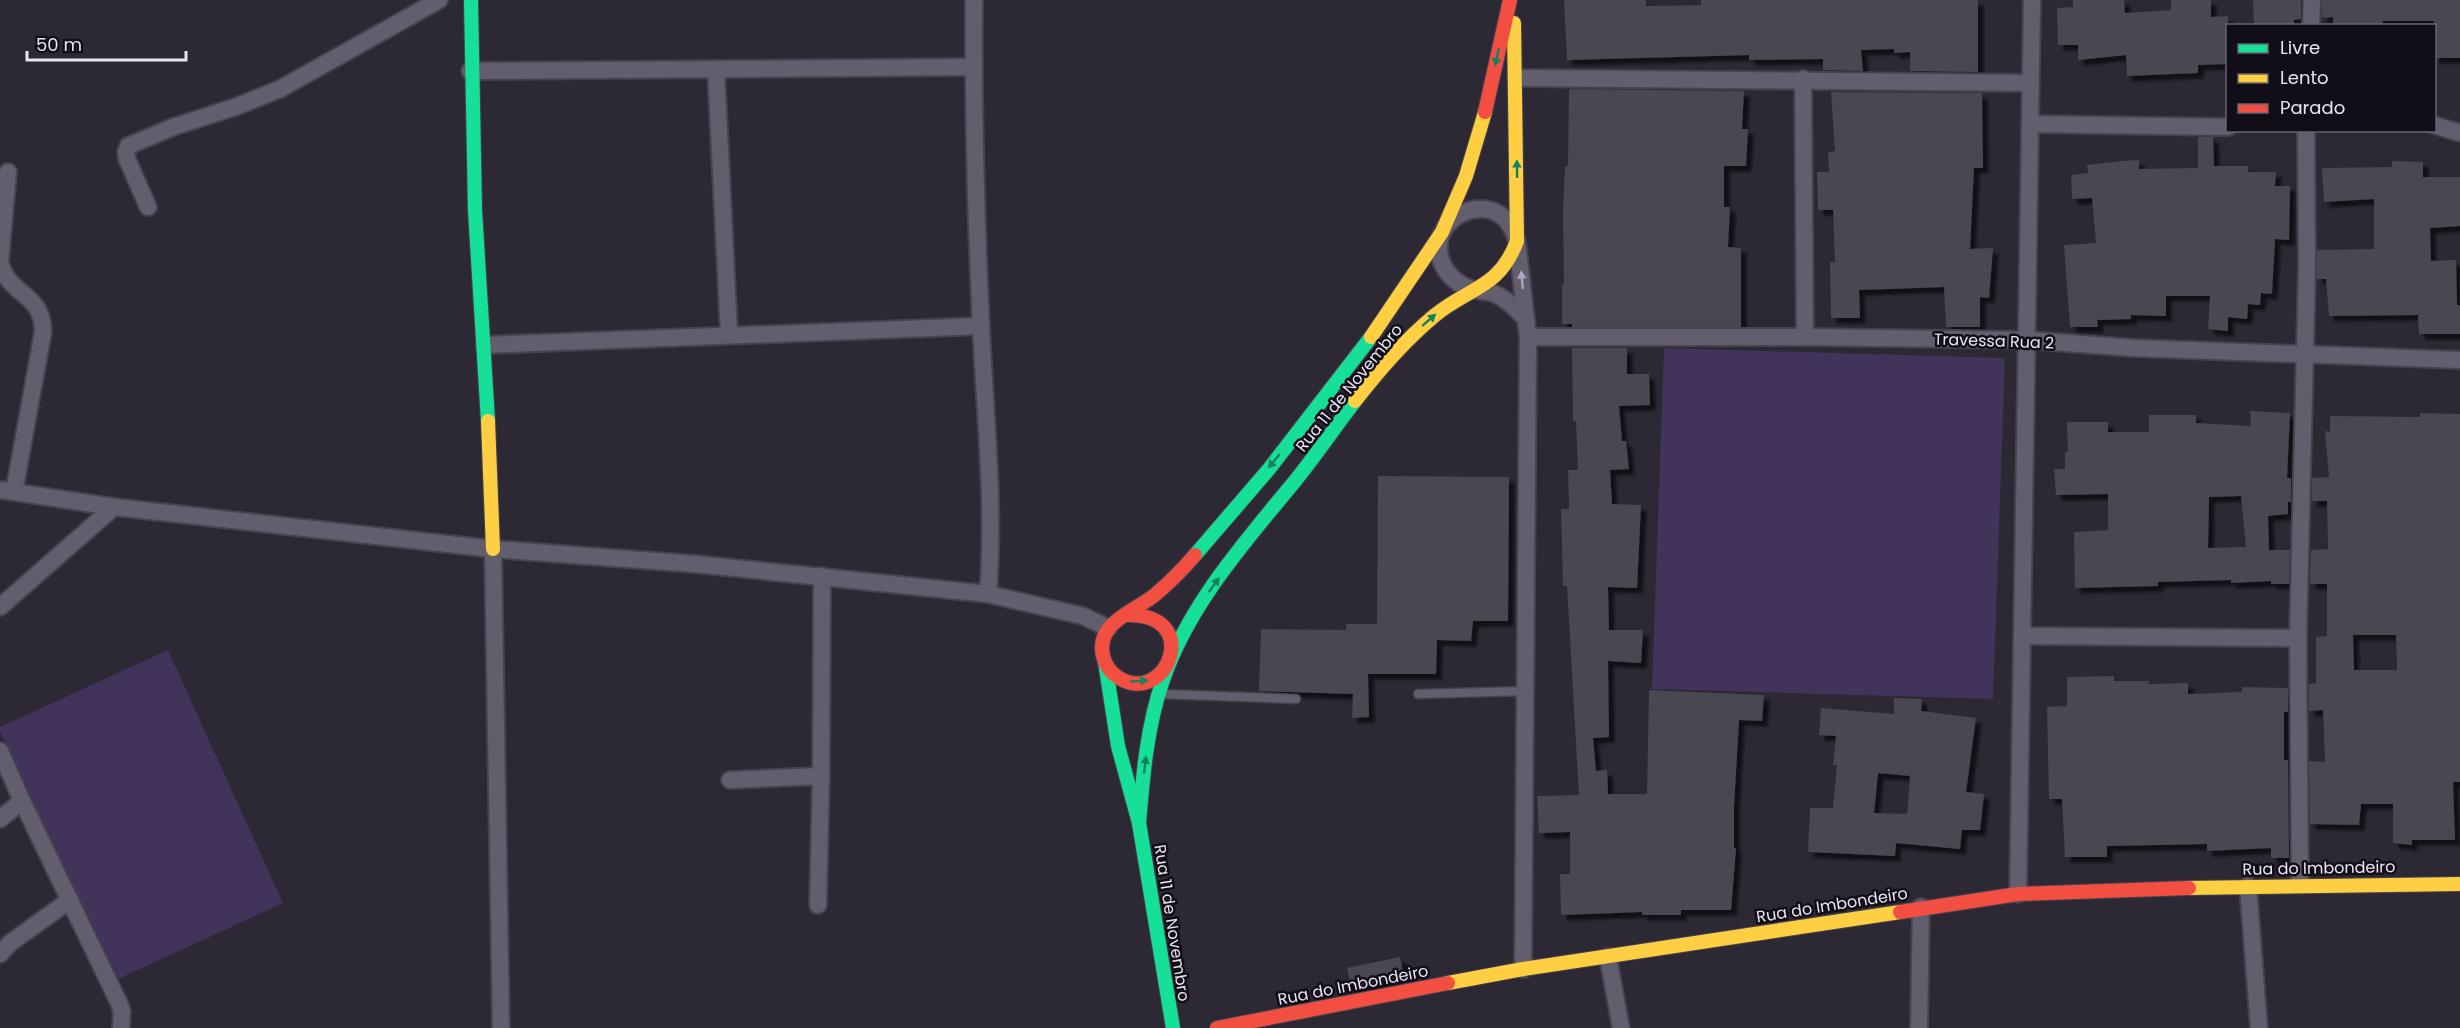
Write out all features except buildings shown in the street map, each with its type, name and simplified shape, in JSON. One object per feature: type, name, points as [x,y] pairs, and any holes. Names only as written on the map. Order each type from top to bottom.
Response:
[{"type":"main road","points":[[471,0],[470,71],[475,220],[485,345],[492,549]]},
{"type":"main road","name":"Rua 11 de Novembro","points":[[1105,663],[1111,673],[1121,680],[1133,683],[1145,682],[1156,677],[1165,669],[1199,606],[1235,556],[1383,367],[1426,322],[1473,289],[1489,283],[1503,271],[1511,258],[1517,241],[1516,78],[1511,0]]},
{"type":"main road","name":"Rua 11 de Novembro","points":[[1173,1028],[1139,823],[1118,746],[1105,663],[1101,651],[1103,639],[1108,628],[1166,585],[1215,533],[1302,427],[1385,318],[1442,233],[1474,150],[1511,0]]},
{"type":"main road","name":"Rua 11 de Novembro","points":[[1125,615],[1136,613],[1157,619],[1170,636],[1172,647],[1171,658],[1148,735],[1139,823]]},
{"type":"main road","name":"Rua do Imbondeiro","points":[[1217,1028],[1523,969],[2018,894],[2248,886],[2460,884]]},
{"type":"street","points":[[148,207],[127,159],[128,146],[172,127],[235,107],[280,89],[440,0]]},
{"type":"street","points":[[974,0],[981,326],[990,478],[991,554],[988,594]]},
{"type":"street","points":[[2018,894],[2024,636],[2032,0]]},
{"type":"street","points":[[2311,24],[2312,0]]},
{"type":"street","points":[[470,71],[974,67]]},
{"type":"street","points":[[716,70],[729,334]]},
{"type":"street","points":[[1516,78],[2030,82]]},
{"type":"street","points":[[1803,79],[1805,337]]},
{"type":"street","points":[[2436,124],[2460,118]]},
{"type":"street","points":[[2030,124],[2226,127]]},
{"type":"street","points":[[2436,125],[2460,133]]},
{"type":"street","points":[[2300,885],[2298,638],[2307,267],[2306,132]]},
{"type":"street","points":[[8,172],[0,262],[3,273],[36,304],[43,318],[43,332],[7,491],[114,507],[492,549],[822,576],[988,594],[1083,616],[1108,628]]},
{"type":"street","points":[[1523,969],[1528,337],[1526,319],[1517,241],[1512,228],[1504,218],[1486,209],[1475,209],[1453,218],[1442,233],[1438,248],[1443,266],[1453,280],[1473,289],[1501,297],[1526,319]]},
{"type":"street","points":[[485,345],[981,326]]},
{"type":"street","name":"Travessa Rua 2","points":[[1528,337],[2028,340],[2134,348],[2460,360]]},
{"type":"street","points":[[0,607],[114,507]]},
{"type":"street","points":[[492,549],[501,1028]]},
{"type":"street","points":[[818,905],[822,576]]},
{"type":"street","points":[[2024,636],[2298,638]]},
{"type":"street","points":[[0,751],[119,1003],[122,1011],[121,1028]]},
{"type":"street","points":[[730,780],[821,776]]},
{"type":"street","points":[[0,819],[22,801]]},
{"type":"street","points":[[2248,886],[2259,1028]]},
{"type":"street","points":[[0,954],[10,943],[70,900]]},
{"type":"street","points":[[1919,1028],[1921,907]]},
{"type":"street","points":[[1608,957],[1621,1028]]},
{"type":"lane","points":[[1418,694],[1525,692]]},
{"type":"lane","points":[[1159,694],[1296,699]]},
{"type":"shaded area","points":[[1664,348],[2005,358],[1993,699],[1652,689]]},
{"type":"shaded area","points":[[168,650],[283,903],[114,981],[0,732],[0,727]]},
{"type":"traffic: fast","points":[[471,0],[475,210],[488,421]]},
{"type":"traffic: fast","points":[[1195,555],[1269,469],[1371,337]]},
{"type":"traffic: fast","points":[[1139,823],[1149,733],[1163,680],[1174,652],[1188,625],[1220,575],[1303,471],[1355,401]]},
{"type":"traffic: fast","points":[[1105,662],[1118,746],[1139,823],[1173,1028]]},
{"type":"traffic: slow","points":[[1355,401],[1412,335],[1447,306],[1492,278],[1510,257],[1517,241],[1514,23]]},
{"type":"traffic: slow","points":[[1371,337],[1442,232],[1466,176],[1485,112]]},
{"type":"traffic: slow","points":[[488,421],[493,549]]},
{"type":"traffic: slow","points":[[2189,888],[2460,884]]},
{"type":"traffic: slow","points":[[1448,983],[1523,969],[1900,912]]},
{"type":"traffic: jam","points":[[1485,112],[1510,0]]},
{"type":"traffic: jam","points":[[1125,615],[1150,618],[1165,628],[1171,641],[1170,656],[1163,670],[1151,680],[1136,683],[1113,674],[1103,656],[1102,644],[1105,634],[1119,619],[1161,589],[1195,555]]},
{"type":"traffic: jam","points":[[1900,912],[2018,894],[2189,888]]},
{"type":"traffic: jam","points":[[1217,1028],[1448,983]]}]
